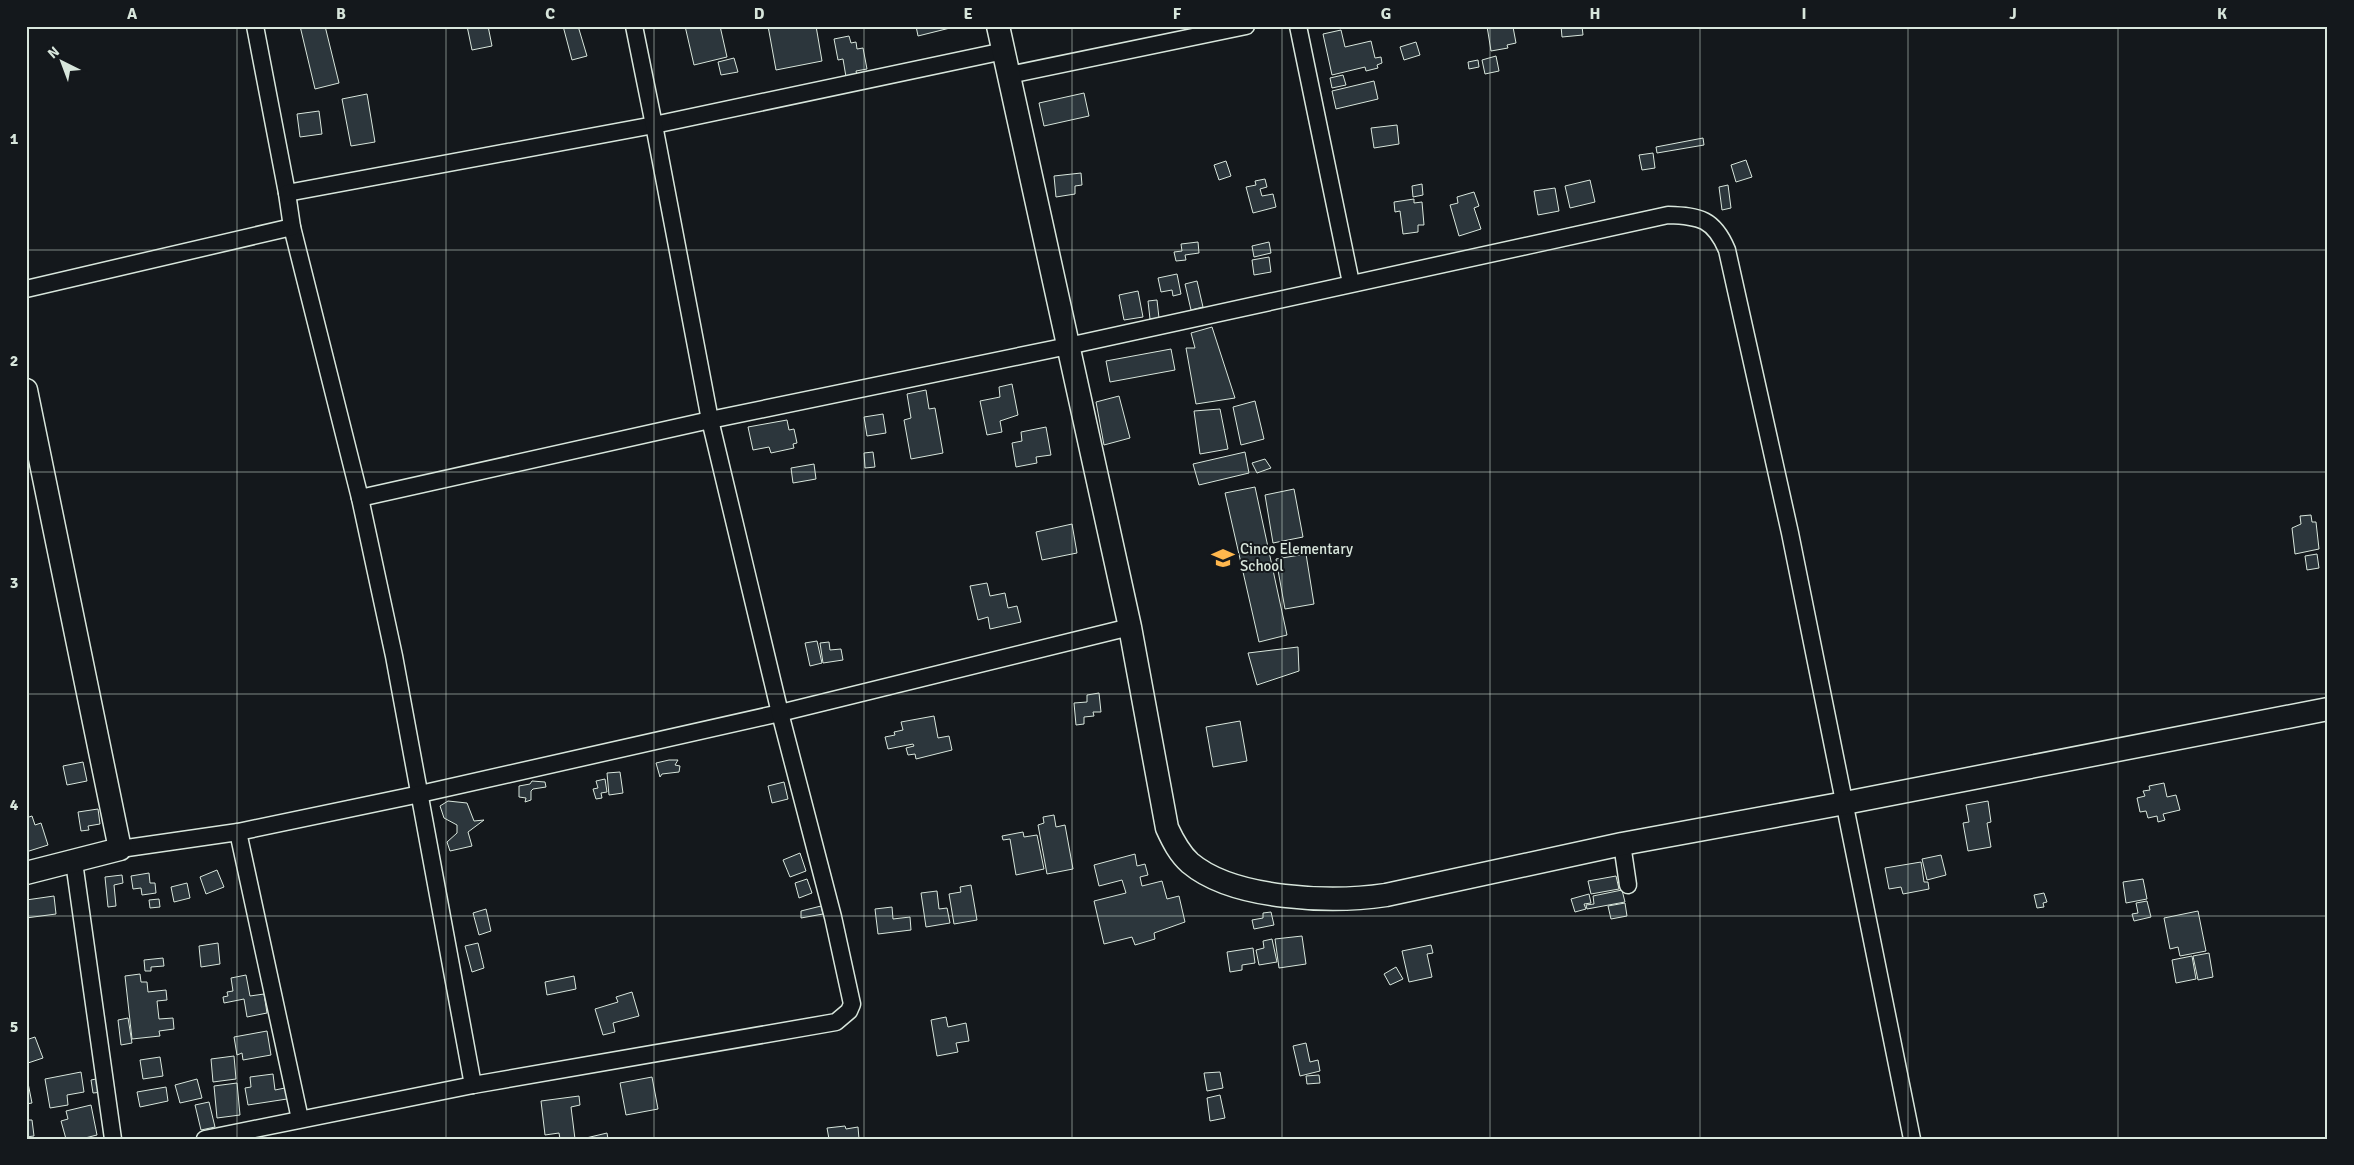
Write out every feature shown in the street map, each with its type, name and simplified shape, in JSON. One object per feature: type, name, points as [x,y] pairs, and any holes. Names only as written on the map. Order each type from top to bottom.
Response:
[{"type":"street","points":[[255,26],[292,227],[360,498],[392,647],[473,1085]]},
{"type":"street","points":[[205,1139],[473,1085],[836,1022],[849,1011],[852,1004],[833,917],[780,713],[710,420],[634,26]]},
{"type":"street","points":[[998,26],[1130,627],[1167,828],[1176,848],[1191,863],[1226,883],[1270,893],[1324,900],[1354,900],[1386,895],[1622,844],[1845,803],[2328,709]]},
{"type":"street","points":[[1009,74],[1246,26]]},
{"type":"street","points":[[1298,26],[1352,283]]},
{"type":"street","points":[[287,193],[654,125],[1004,52]]},
{"type":"street","points":[[360,498],[710,420],[1068,346],[1668,215],[1690,216],[1711,223],[1720,234],[1727,250],[1790,533],[1912,1139]]},
{"type":"street","points":[[26,289],[292,227]]},
{"type":"street","points":[[26,390],[120,849]]},
{"type":"street","points":[[26,873],[120,849],[238,832],[420,794],[780,713],[1130,627]]},
{"type":"street","points":[[238,832],[300,1119]]},
{"type":"street","points":[[1622,844],[1628,886]]},
{"type":"street","points":[[74,862],[113,1139]]},
{"type":"building","points":[[300,26],[325,26],[339,83],[315,89]]},
{"type":"building","points":[[467,26],[488,26],[492,46],[472,50]]},
{"type":"building","points":[[563,26],[578,26],[587,56],[572,60]]},
{"type":"building","points":[[685,26],[720,26],[727,57],[694,65]]},
{"type":"building","points":[[768,26],[816,26],[822,61],[776,70]]},
{"type":"building","points":[[916,26],[958,26],[918,36]]},
{"type":"building","points":[[1487,26],[1513,27],[1516,43],[1507,45],[1508,48],[1491,51]]},
{"type":"building","points":[[1561,26],[1582,26],[1583,35],[1562,37]]},
{"type":"building","points":[[1341,30],[1345,47],[1371,41],[1375,58],[1381,57],[1382,63],[1377,65],[1378,68],[1366,71],[1365,67],[1332,75],[1323,34]]},
{"type":"building","points":[[849,36],[851,43],[856,42],[857,49],[863,48],[867,69],[856,71],[857,75],[846,77],[843,59],[838,60],[834,39]]},
{"type":"building","points":[[1416,42],[1420,55],[1404,60],[1400,47]]},
{"type":"building","points":[[1496,56],[1499,71],[1485,74],[1482,60]]},
{"type":"building","points":[[734,58],[738,72],[721,75],[718,62]]},
{"type":"building","points":[[1478,60],[1479,67],[1469,69],[1468,62]]},
{"type":"building","points":[[1343,75],[1346,85],[1332,88],[1330,78]]},
{"type":"building","points":[[1374,81],[1378,99],[1336,109],[1332,91]]},
{"type":"building","points":[[1084,93],[1089,116],[1044,126],[1039,103]]},
{"type":"building","points":[[367,94],[375,142],[351,146],[342,99]]},
{"type":"building","points":[[319,111],[322,134],[300,137],[297,114]]},
{"type":"building","points":[[1397,125],[1399,144],[1374,148],[1371,128]]},
{"type":"building","points":[[1703,138],[1704,145],[1657,153],[1656,147]]},
{"type":"building","points":[[1653,153],[1655,168],[1642,170],[1639,155]]},
{"type":"building","points":[[1746,160],[1752,177],[1736,182],[1731,165]]},
{"type":"building","points":[[1226,161],[1231,176],[1219,180],[1214,165]]},
{"type":"building","points":[[1081,173],[1082,185],[1075,186],[1075,194],[1056,197],[1054,176]]},
{"type":"building","points":[[1265,179],[1267,187],[1260,189],[1262,196],[1273,194],[1276,207],[1253,213],[1246,187],[1256,185],[1255,181]]},
{"type":"building","points":[[1590,180],[1595,202],[1570,208],[1565,186]]},
{"type":"building","points":[[1422,184],[1423,195],[1413,197],[1412,186]]},
{"type":"building","points":[[1728,185],[1731,208],[1722,210],[1719,187]]},
{"type":"building","points":[[1555,188],[1559,211],[1538,215],[1534,191]]},
{"type":"building","points":[[1474,192],[1479,206],[1474,208],[1481,229],[1459,236],[1450,205],[1458,203],[1457,197]]},
{"type":"building","points":[[1414,199],[1414,203],[1422,202],[1424,225],[1418,225],[1418,232],[1403,234],[1400,211],[1395,212],[1394,202]]},
{"type":"building","points":[[1198,242],[1199,253],[1185,255],[1186,260],[1176,261],[1174,252],[1182,251],[1181,244]]},
{"type":"building","points":[[1269,242],[1271,253],[1254,257],[1252,246]]},
{"type":"building","points":[[1269,257],[1271,272],[1254,275],[1252,260]]},
{"type":"building","points":[[1177,274],[1181,294],[1173,296],[1172,290],[1161,292],[1158,278]]},
{"type":"building","points":[[1197,281],[1203,307],[1191,310],[1185,284]]},
{"type":"building","points":[[1138,291],[1143,317],[1124,320],[1119,295]]},
{"type":"building","points":[[1157,300],[1159,318],[1150,319],[1148,301]]},
{"type":"building","points":[[1212,327],[1235,398],[1196,404],[1186,348],[1195,348],[1191,333]]},
{"type":"building","points":[[1171,349],[1175,370],[1110,382],[1106,361]]},
{"type":"building","points":[[1012,384],[1018,415],[1000,421],[1002,432],[987,435],[980,401],[1000,397],[999,387]]},
{"type":"building","points":[[926,390],[929,409],[935,408],[943,453],[911,459],[904,420],[911,418],[907,394]]},
{"type":"building","points":[[1119,396],[1130,438],[1104,445],[1096,402]]},
{"type":"building","points":[[1255,401],[1264,439],[1241,445],[1233,407]]},
{"type":"building","points":[[1220,409],[1228,449],[1200,454],[1194,411]]},
{"type":"building","points":[[883,414],[886,433],[867,436],[864,417]]},
{"type":"building","points":[[787,420],[789,430],[794,429],[797,443],[793,444],[794,448],[771,453],[769,447],[753,450],[748,427]]},
{"type":"building","points":[[1046,427],[1051,455],[1036,457],[1037,463],[1016,467],[1012,443],[1022,441],[1021,432]]},
{"type":"building","points":[[873,452],[875,467],[865,468],[864,453]]},
{"type":"building","points":[[1245,452],[1249,473],[1199,485],[1193,464]]},
{"type":"building","points":[[1265,459],[1271,468],[1257,473],[1252,463]]},
{"type":"building","points":[[814,464],[816,479],[793,483],[791,468]]},
{"type":"building","points":[[1255,487],[1287,635],[1259,642],[1225,493]]},
{"type":"building","points":[[1294,489],[1303,537],[1273,543],[1265,495]]},
{"type":"building","points":[[2311,515],[2312,522],[2316,522],[2319,549],[2295,554],[2292,528],[2301,524],[2300,516]]},
{"type":"building","points":[[1072,524],[1077,553],[1042,560],[1036,532]]},
{"type":"building","points":[[1306,554],[1314,604],[1285,609],[1276,559]]},
{"type":"building","points":[[2317,554],[2319,568],[2307,570],[2305,556]]},
{"type":"building","points":[[987,583],[990,596],[1005,593],[1008,608],[1017,606],[1021,622],[990,629],[988,617],[978,620],[970,586]]},
{"type":"building","points":[[817,641],[822,663],[810,666],[805,643]]},
{"type":"building","points":[[829,642],[830,650],[841,649],[843,660],[823,663],[820,643]]},
{"type":"building","points":[[1298,647],[1299,671],[1257,685],[1248,653]]},
{"type":"building","points":[[1099,693],[1101,712],[1093,712],[1094,716],[1084,717],[1084,724],[1076,725],[1074,703],[1087,702],[1087,695]]},
{"type":"building","points":[[934,716],[938,738],[949,736],[952,750],[916,759],[915,754],[908,755],[906,748],[914,746],[913,744],[888,749],[885,737],[895,735],[894,732],[903,730],[901,722]]},
{"type":"building","points":[[1240,721],[1247,761],[1213,767],[1206,727]]},
{"type":"building","points":[[678,760],[675,765],[680,766],[679,772],[662,774],[660,777],[656,763]]},
{"type":"building","points":[[83,762],[87,781],[67,785],[63,766]]},
{"type":"building","points":[[620,772],[623,793],[609,795],[607,773]]},
{"type":"building","points":[[605,779],[607,792],[601,793],[602,798],[596,799],[593,789],[598,788],[596,781]]},
{"type":"building","points":[[532,781],[545,782],[546,787],[533,789],[531,791],[531,800],[525,802],[526,798],[519,797],[519,786],[530,784]]},
{"type":"building","points":[[784,782],[788,799],[772,803],[768,786]]},
{"type":"building","points":[[2164,783],[2167,797],[2176,795],[2180,810],[2163,814],[2165,820],[2158,822],[2157,816],[2148,818],[2146,811],[2140,812],[2137,798],[2145,796],[2143,791],[2150,790],[2149,786]]},
{"type":"building","points":[[448,801],[467,803],[474,821],[484,820],[468,832],[472,846],[450,851],[447,842],[457,833],[457,825],[444,818],[440,806]]},
{"type":"building","points":[[1988,801],[1991,822],[1987,823],[1991,847],[1968,851],[1963,823],[1969,822],[1966,805]]},
{"type":"building","points":[[98,809],[100,824],[88,826],[89,830],[81,831],[78,812]]},
{"type":"building","points":[[1054,815],[1056,827],[1065,825],[1073,869],[1047,874],[1038,825],[1044,823],[1043,817]]},
{"type":"building","points":[[32,816],[35,825],[41,823],[48,845],[26,852],[26,818]]},
{"type":"building","points":[[1023,832],[1024,837],[1037,835],[1044,869],[1016,875],[1010,839],[1003,840],[1002,836]]},
{"type":"building","points":[[800,853],[806,871],[790,877],[783,860]]},
{"type":"building","points":[[1135,854],[1137,866],[1145,864],[1148,875],[1140,877],[1142,886],[1162,881],[1167,899],[1179,896],[1185,922],[1154,933],[1155,939],[1135,945],[1132,937],[1104,944],[1094,901],[1126,893],[1122,880],[1099,886],[1094,865]]},
{"type":"building","points":[[1941,855],[1946,875],[1927,880],[1922,859]]},
{"type":"building","points":[[1921,862],[1924,882],[1928,882],[1929,889],[1903,894],[1901,887],[1889,889],[1885,868]]},
{"type":"building","points":[[217,870],[224,887],[206,894],[200,877]]},
{"type":"building","points":[[149,873],[150,883],[155,883],[156,893],[142,895],[141,888],[133,889],[131,876]]},
{"type":"building","points":[[122,875],[123,883],[114,885],[116,906],[108,907],[105,877]]},
{"type":"building","points":[[1616,876],[1619,889],[1591,894],[1588,881]]},
{"type":"building","points":[[807,879],[812,893],[799,898],[795,883]]},
{"type":"building","points":[[2143,879],[2147,899],[2126,903],[2123,882]]},
{"type":"building","points":[[187,883],[190,898],[174,902],[171,887]]},
{"type":"building","points":[[971,885],[977,920],[954,924],[949,894],[961,892],[960,887]]},
{"type":"building","points":[[1622,890],[1625,902],[1587,909],[1586,905],[1594,904],[1593,896]]},
{"type":"building","points":[[937,891],[939,909],[947,908],[950,923],[926,927],[921,893]]},
{"type":"building","points":[[2044,893],[2047,902],[2043,903],[2044,907],[2037,908],[2034,895]]},
{"type":"building","points":[[1589,894],[1591,903],[1584,904],[1586,909],[1575,912],[1571,899]]},
{"type":"building","points":[[54,896],[56,914],[26,918],[26,900]]},
{"type":"building","points":[[159,899],[160,907],[150,908],[149,900]]},
{"type":"building","points":[[2147,901],[2151,917],[2134,921],[2132,914],[2138,913],[2136,903]]},
{"type":"building","points":[[1625,903],[1627,916],[1611,919],[1608,906]]},
{"type":"building","points":[[821,906],[823,914],[801,918],[801,911]]},
{"type":"building","points":[[892,907],[893,919],[910,917],[911,930],[878,934],[875,909]]},
{"type":"building","points":[[486,909],[491,931],[479,935],[473,913]]},
{"type":"building","points":[[2198,911],[2206,951],[2180,956],[2178,947],[2170,949],[2164,918]]},
{"type":"building","points":[[1271,912],[1274,925],[1254,929],[1252,920],[1263,918],[1263,913]]},
{"type":"building","points":[[1302,936],[1306,964],[1279,968],[1275,939]]},
{"type":"building","points":[[1272,939],[1277,962],[1259,965],[1256,950],[1264,948],[1263,941]]},
{"type":"building","points":[[218,943],[220,964],[201,967],[199,946]]},
{"type":"building","points":[[478,943],[484,968],[472,972],[465,946]]},
{"type":"building","points":[[1431,945],[1433,953],[1427,954],[1432,977],[1409,982],[1402,951]]},
{"type":"building","points":[[1253,948],[1255,963],[1242,965],[1242,970],[1230,972],[1227,952]]},
{"type":"building","points":[[2209,953],[2213,977],[2198,980],[2193,956]]},
{"type":"building","points":[[2192,956],[2196,979],[2176,983],[2172,960]]},
{"type":"building","points":[[163,958],[164,966],[151,967],[151,971],[145,971],[144,960]]},
{"type":"building","points":[[1396,967],[1403,979],[1390,985],[1384,974]]},
{"type":"building","points":[[140,974],[141,982],[147,982],[148,992],[166,990],[167,1000],[157,1001],[159,1019],[173,1018],[174,1029],[159,1031],[160,1036],[132,1039],[125,976]]},
{"type":"building","points":[[246,975],[250,996],[264,994],[267,1013],[247,1017],[244,999],[224,1003],[223,997],[228,996],[227,992],[233,991],[231,978]]},
{"type":"building","points":[[574,976],[576,989],[547,995],[545,982]]},
{"type":"building","points":[[632,992],[639,1016],[613,1023],[615,1032],[603,1035],[595,1009],[618,1002],[616,997]]},
{"type":"building","points":[[946,1017],[948,1027],[966,1023],[969,1041],[956,1043],[958,1052],[937,1056],[931,1020]]},
{"type":"building","points":[[128,1018],[132,1043],[121,1045],[118,1020]]},
{"type":"building","points":[[267,1031],[271,1055],[243,1060],[242,1053],[237,1055],[234,1037]]},
{"type":"building","points":[[35,1037],[43,1058],[28,1063],[26,1040]]},
{"type":"building","points":[[1306,1043],[1310,1062],[1318,1060],[1320,1071],[1300,1076],[1293,1046]]},
{"type":"building","points":[[234,1056],[236,1079],[213,1082],[211,1059]]},
{"type":"building","points":[[160,1057],[163,1076],[143,1079],[140,1060]]},
{"type":"building","points":[[81,1072],[84,1092],[67,1095],[68,1105],[50,1108],[45,1079]]},
{"type":"building","points":[[1220,1072],[1223,1088],[1207,1091],[1204,1073]]},
{"type":"building","points":[[26,1073],[32,1103],[26,1104]]},
{"type":"building","points":[[273,1074],[275,1090],[285,1088],[287,1099],[248,1105],[245,1088],[251,1087],[250,1077]]},
{"type":"building","points":[[1319,1075],[1320,1083],[1307,1084],[1306,1076]]},
{"type":"building","points":[[652,1077],[658,1109],[626,1115],[620,1083]]},
{"type":"building","points":[[101,1078],[103,1092],[93,1093],[91,1080]]},
{"type":"building","points":[[197,1079],[202,1098],[180,1103],[175,1085]]},
{"type":"building","points":[[237,1083],[240,1115],[217,1118],[214,1086]]},
{"type":"building","points":[[166,1087],[168,1101],[140,1107],[137,1092]]},
{"type":"building","points":[[1220,1095],[1225,1118],[1210,1121],[1207,1098]]},
{"type":"building","points":[[579,1096],[580,1105],[571,1107],[575,1139],[560,1139],[559,1133],[545,1135],[541,1101]]},
{"type":"building","points":[[209,1102],[215,1127],[201,1130],[195,1105]]},
{"type":"building","points":[[91,1105],[97,1135],[81,1139],[66,1139],[61,1121],[68,1119],[66,1111]]},
{"type":"building","points":[[26,1120],[32,1120],[34,1136],[26,1137]]},
{"type":"building","points":[[845,1126],[846,1129],[858,1127],[859,1139],[829,1139],[827,1128]]},
{"type":"building","points":[[607,1133],[608,1139],[586,1138]]},
{"type":"place","name":"Cinco Elementary School","points":[[1223,558]]}]
